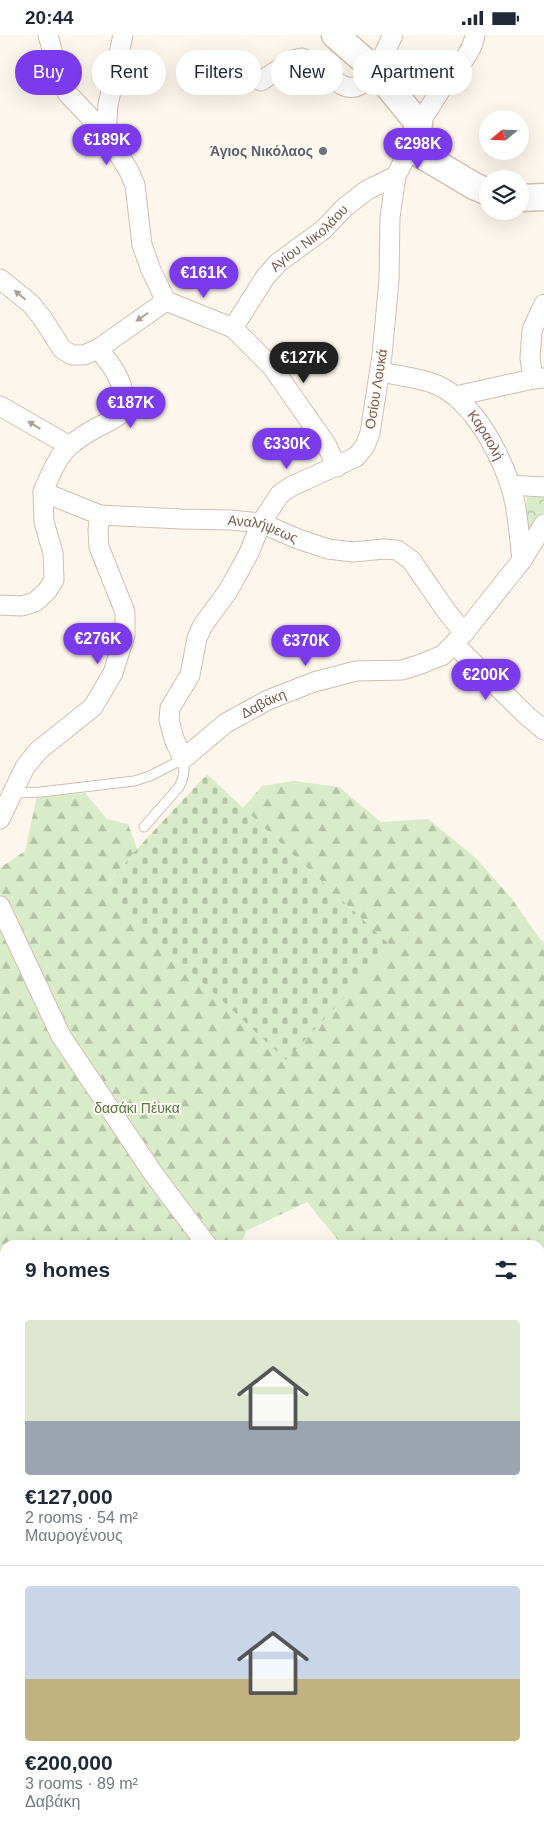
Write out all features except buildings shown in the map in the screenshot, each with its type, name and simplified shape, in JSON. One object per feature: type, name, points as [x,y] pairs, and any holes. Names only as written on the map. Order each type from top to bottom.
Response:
[{"type":"main road","points":[[335,35],[353,51]]},
{"type":"main road","points":[[395,95],[419,124],[410,148],[479,188]]},
{"type":"street","points":[[48,35],[60,79],[68,94],[106,134],[129,171],[135,185],[142,245],[151,270],[166,301],[233,328],[272,367],[326,445],[337,467]]},
{"type":"street","points":[[106,134],[108,105],[123,35]]},
{"type":"street","points":[[385,50],[393,35]]},
{"type":"street","points":[[419,124],[442,87],[466,57],[474,44],[475,35]]},
{"type":"street","points":[[261,80],[293,60],[302,58],[347,87],[353,87]]},
{"type":"street","name":"Οσίου Λουκά","points":[[183,759],[174,739],[169,720],[170,708],[190,675],[197,638],[203,625],[228,591],[249,553],[261,523],[280,494],[292,486],[356,457],[365,447],[370,433],[380,372],[390,280],[390,217],[396,176],[410,148]]},
{"type":"street","name":"Αγίου Νικολάου","points":[[233,328],[266,276],[279,262],[323,230],[344,208],[367,190],[396,176]]},
{"type":"street","points":[[0,279],[31,304],[62,349],[72,355],[84,355],[98,349],[166,301]]},
{"type":"street","points":[[456,396],[538,378],[530,357],[532,330],[544,304]]},
{"type":"street","points":[[0,605],[22,606],[35,602],[47,591],[54,579],[53,553],[44,522],[43,492],[53,467],[68,445],[96,428],[118,418],[125,409],[126,397],[123,385],[112,365],[98,349]]},
{"type":"street","name":"Καραολή","points":[[380,372],[430,382],[456,396],[476,419],[497,452],[510,485],[522,559]]},
{"type":"street","points":[[0,406],[68,445]]},
{"type":"street","points":[[510,485],[544,487]]},
{"type":"street","name":"Αναλήψεως","points":[[43,492],[100,515],[231,520],[261,523],[298,539],[328,549],[353,552],[384,549],[397,550],[411,560],[447,612],[459,638],[525,714],[544,730]]},
{"type":"street","points":[[0,819],[25,767],[38,751],[93,707],[113,673],[125,635],[125,612],[99,547],[98,530],[100,515]]},
{"type":"street","points":[[459,638],[522,559],[544,524]]},
{"type":"street","name":"Δαβάκη","points":[[183,759],[226,723],[268,700],[314,682],[356,671],[402,669],[421,664],[442,655],[459,638]]},
{"type":"street","points":[[0,906],[61,1036],[155,1176],[203,1240]]},
{"type":"lane","points":[[14,793],[41,792],[134,781],[150,776],[183,759],[183,779],[179,787],[144,827]]},
{"type":"green space","points":[[527,490],[544,494],[544,512],[524,545]]},
{"type":"green space","points":[[207,774],[392,947],[286,1060],[103,890],[137,849]]},
{"type":"green space","name":"δασάκι Πέυκα","points":[[294,781],[339,787],[381,822],[428,819],[476,858],[512,899],[544,942],[544,1240],[338,1240],[307,1202],[246,1231],[243,1240],[0,1240],[0,868],[25,851],[37,797],[85,793],[107,819],[128,824],[137,849],[103,890],[392,947],[243,808],[262,786]]},
{"type":"place","name":"Άγιος Νικόλαος","points":[[323,151]]}]
